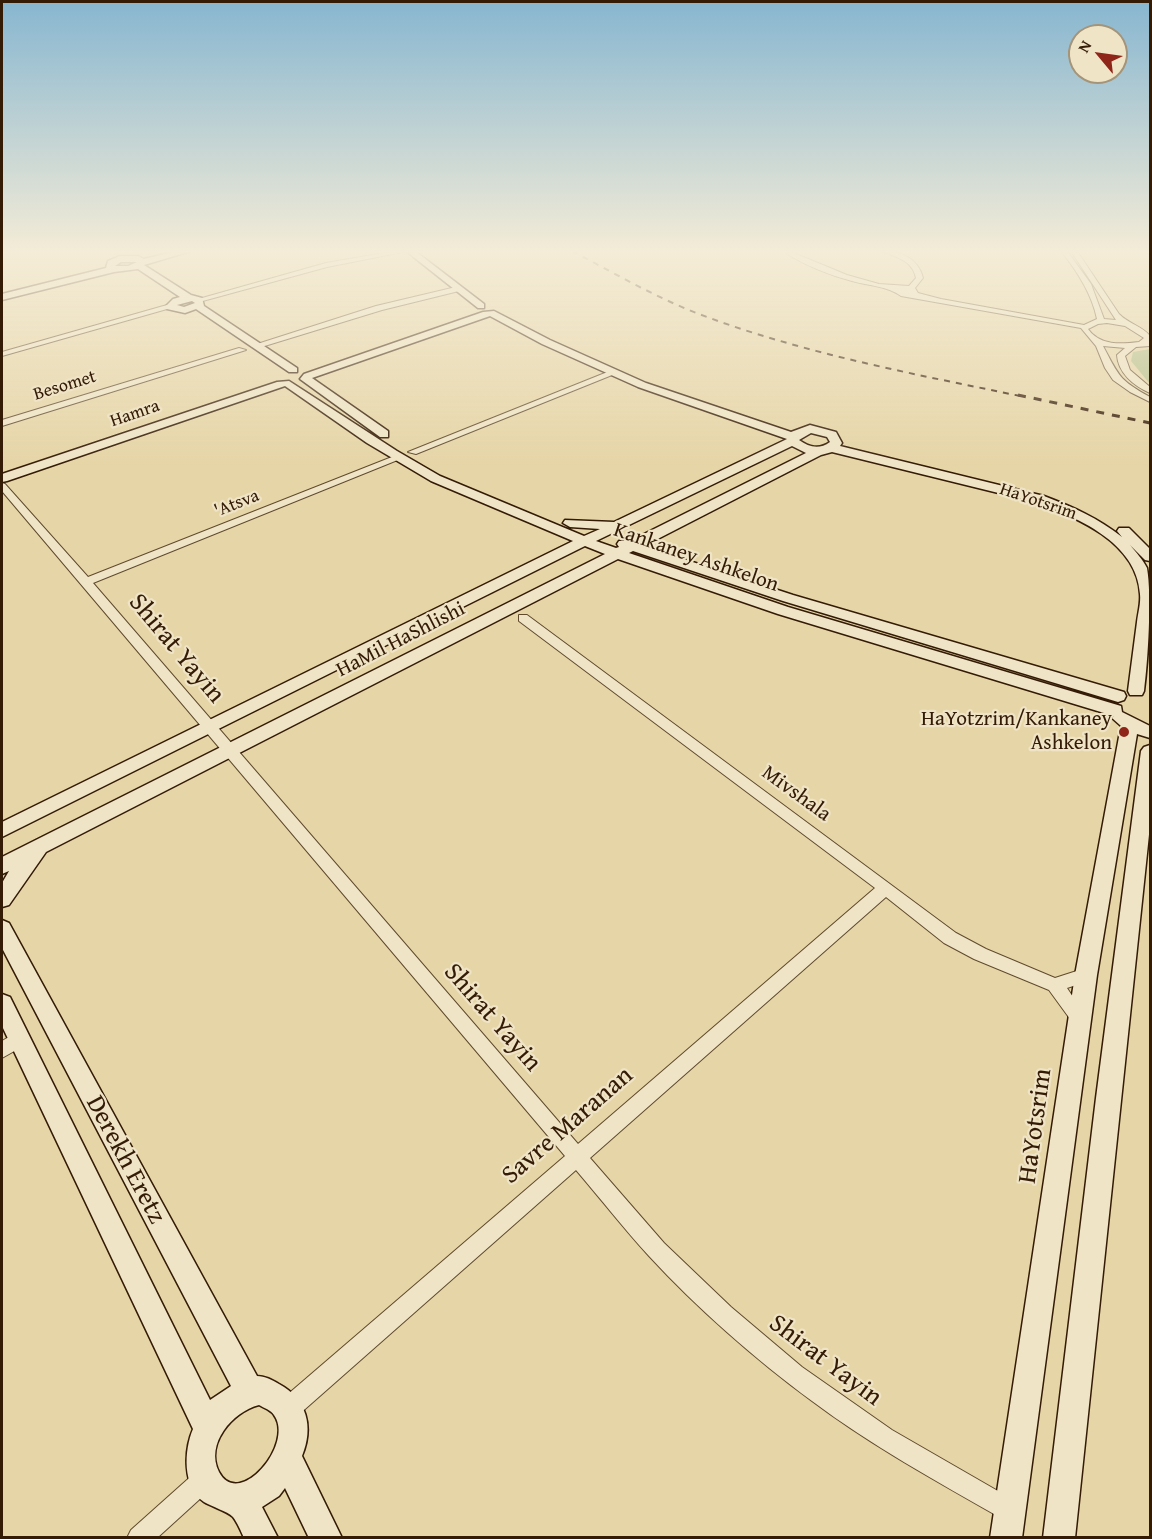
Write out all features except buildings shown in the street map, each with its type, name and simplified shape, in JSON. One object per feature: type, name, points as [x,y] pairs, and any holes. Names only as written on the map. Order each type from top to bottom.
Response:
[{"type":"street","points":[[2,354],[108,323]]},
{"type":"street","name":"Kankaney Ashkelon","points":[[205,323],[249,351],[302,374],[413,452],[565,527]]},
{"type":"street","name":"Kankaney Ashkelon","points":[[219,323],[249,351]]},
{"type":"street","name":"Besomet","points":[[2,423],[249,351],[334,323]]},
{"type":"street","points":[[281,382],[280,372],[302,374],[452,323]]},
{"type":"street","points":[[515,323],[613,373],[705,409],[795,437],[820,430],[832,435],[829,447],[805,449],[795,437],[651,381],[519,323]]},
{"type":"street","points":[[1048,323],[1087,332],[1103,343],[1141,345]]},
{"type":"street","points":[[1087,332],[1093,323]]},
{"type":"street","points":[[1116,323],[1150,334]]},
{"type":"street","points":[[1141,330],[1148,338],[1141,345],[1121,354],[1124,368],[1150,390]]},
{"type":"street","points":[[1087,332],[1100,345],[1113,374],[1150,400]]},
{"type":"street","points":[[413,452],[613,373]]},
{"type":"street","name":"Kankaney Ashkelon","points":[[281,382],[400,457],[457,489],[591,537],[631,547],[788,598],[1128,715]]},
{"type":"street","name":"Hamra","points":[[2,469],[281,382]]},
{"type":"street","name":"Hamra","points":[[2,478],[281,382]]},
{"type":"street","name":"HaMil HaShlishi","points":[[2,829],[795,437]]},
{"type":"street","name":"HaMil HaShlishi","points":[[2,866],[525,601],[614,553],[631,547],[829,447]]},
{"type":"street","name":"HaYotsrim","points":[[829,447],[1050,493],[1103,517],[1128,534],[1150,557]]},
{"type":"street","name":"HaYotsrim","points":[[829,447],[1044,500],[1091,521],[1113,537],[1140,567],[1147,588],[1143,693]]},
{"type":"street","name":"'Atsva","points":[[86,582],[400,457]]},
{"type":"street","name":"Shirat Yayin","points":[[2,486],[657,1250],[717,1308],[776,1359],[843,1411],[922,1461],[1009,1510]]},
{"type":"street","points":[[554,556],[560,549],[565,527],[616,525]]},
{"type":"street","points":[[653,555],[651,544],[657,533]]},
{"type":"street","name":"Kankaney Ashkelon","points":[[591,537],[614,553],[639,563],[754,601],[1128,715]]},
{"type":"street","points":[[587,568],[609,564],[639,563]]},
{"type":"street","points":[[497,615],[523,618],[525,601]]},
{"type":"street","name":"Mivshala","points":[[523,618],[965,947],[1055,985]]},
{"type":"street","points":[[1128,715],[1143,693]]},
{"type":"street","name":"HaYotsrim","points":[[1006,1538],[1079,1018],[1128,715]]},
{"type":"street","points":[[1059,1538],[1108,1098],[1150,751]]},
{"type":"street","points":[[2,899],[22,867],[49,841]]},
{"type":"street","name":"Savre Maranan","points":[[288,1409],[886,888]]},
{"type":"street","name":"Derekh Eretz","points":[[2,929],[249,1391]]},
{"type":"street","points":[[1079,1018],[1055,985],[1086,975]]},
{"type":"street","name":"Derekh Eretz","points":[[2,1004],[10,1045],[208,1427]]},
{"type":"street","points":[[260,1390],[272,1393],[281,1399],[288,1409],[294,1433],[288,1460],[279,1475],[268,1487],[254,1496],[240,1500],[226,1498],[214,1491],[205,1479],[201,1454],[208,1427],[226,1404],[249,1391],[260,1390]]},
{"type":"street","points":[[288,1460],[326,1538]]},
{"type":"street","points":[[139,1538],[205,1479]]},
{"type":"street","points":[[240,1500],[262,1538]]},
{"type":"green space","points":[[1150,349],[1150,384],[1131,361],[1133,352]]},
{"type":"railway","points":[[724,323],[865,363],[1025,397]]},
{"type":"railway","points":[[1018,395],[1150,423]]},
{"type":"place","name":"HaYotzrim/Kankaney Ashkelon","points":[[1124,732]]}]
